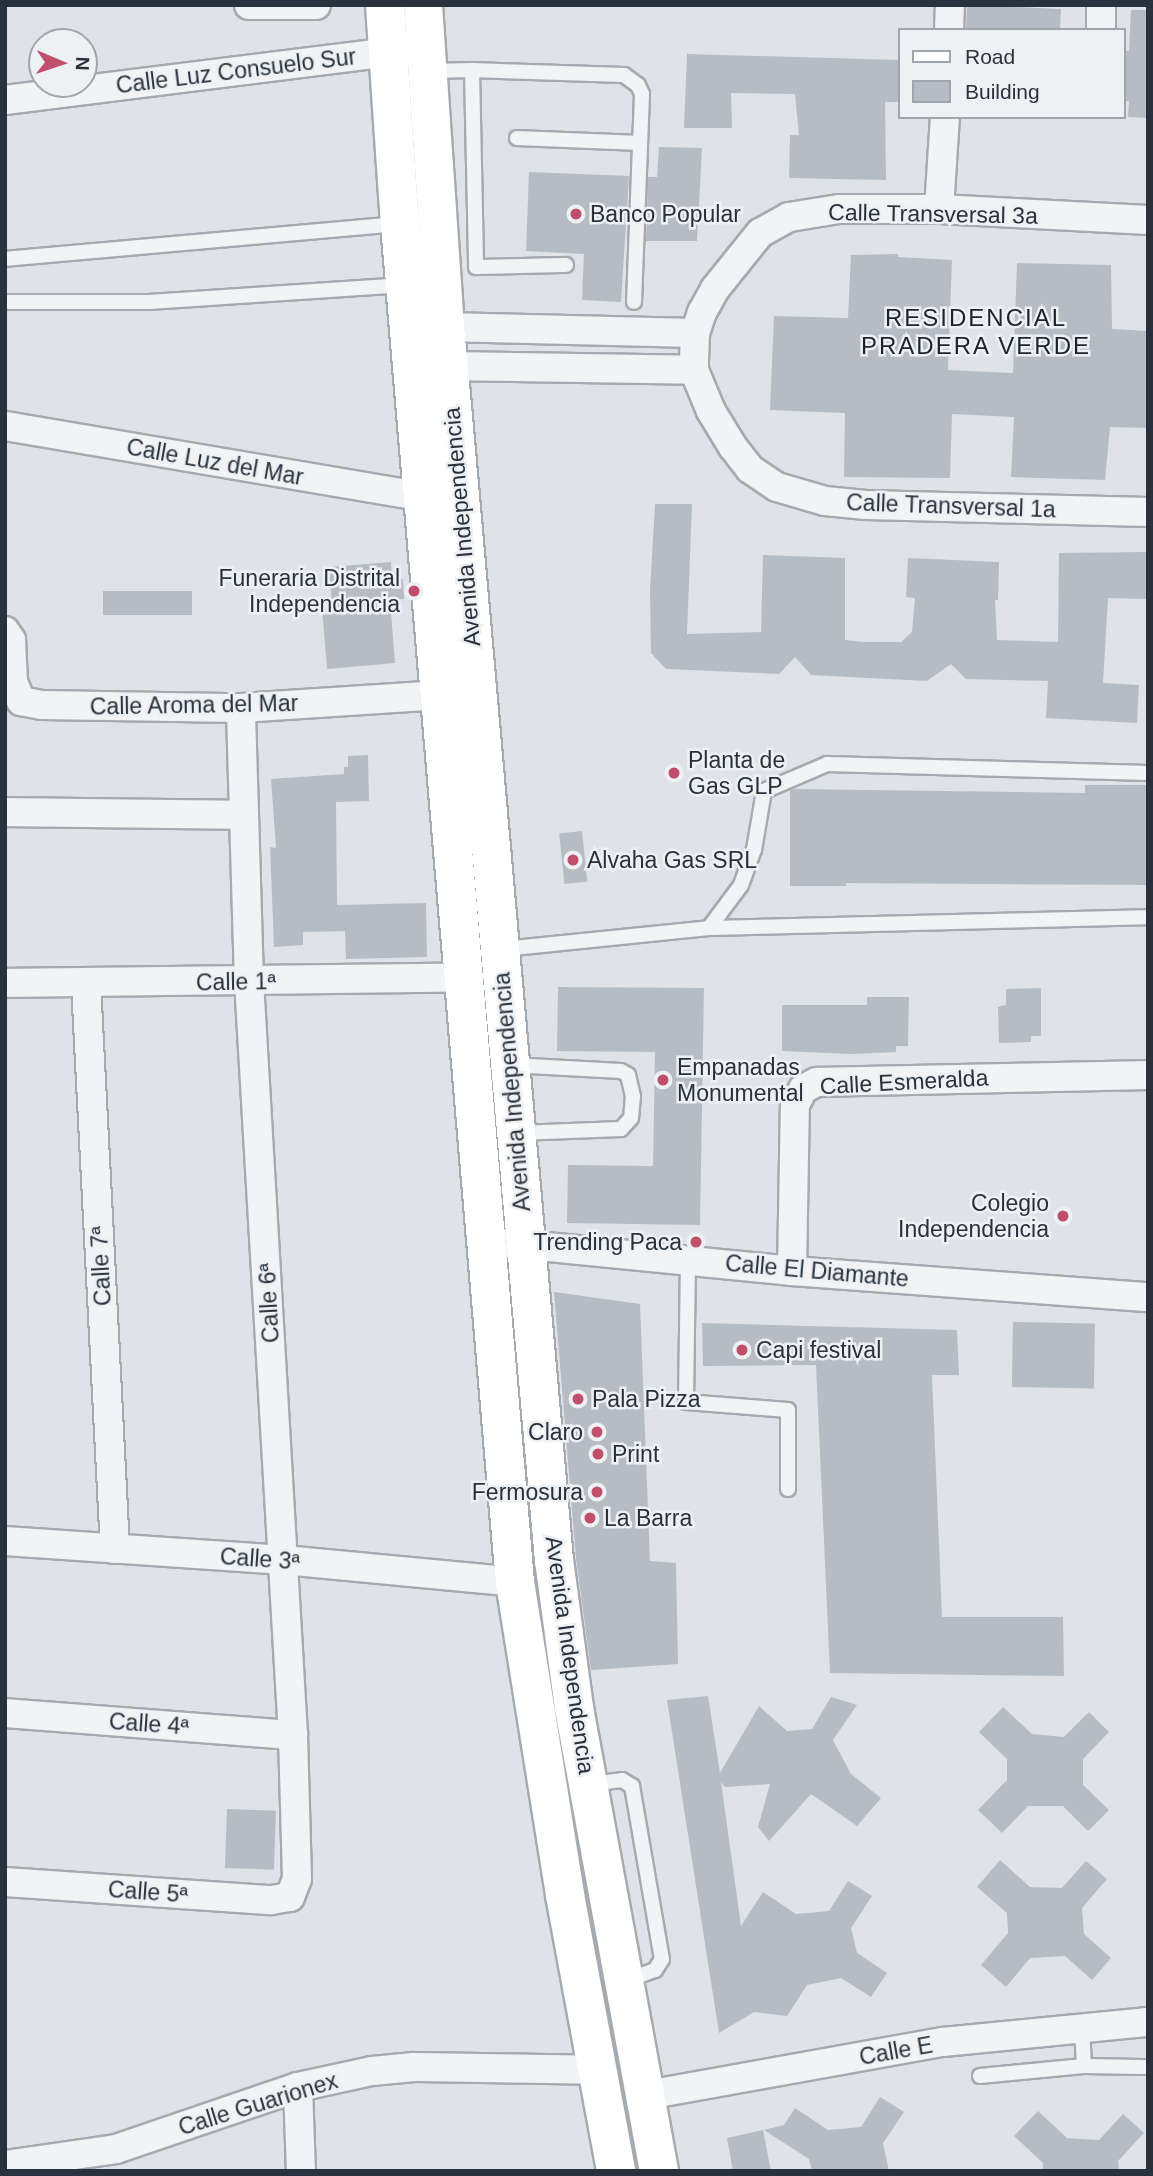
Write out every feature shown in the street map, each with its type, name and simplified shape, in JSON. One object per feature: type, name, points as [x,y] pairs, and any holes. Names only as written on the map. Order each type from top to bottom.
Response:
[{"type":"main road","name":"Avenida Independencia","points":[[384,5],[405,285],[441,695],[481,960],[510,1065],[554,1560],[588,1784],[659,2171]]},
{"type":"main road","name":"Avenida Independencia","points":[[424,5],[426,60],[458,266],[445,327],[481,960],[487,1242],[515,1582],[529,1685],[616,2171]]},
{"type":"street","points":[[249,5],[316,5]]},
{"type":"street","points":[[949,28],[950,5]]},
{"type":"street","points":[[1101,5],[1101,28]]},
{"type":"street","name":"Calle Luz Consuelo Sur","points":[[5,100],[387,52],[426,60]]},
{"type":"street","points":[[939,209],[945,119]]},
{"type":"street","name":"Calle Transversal 3a","points":[[695,333],[702,312],[715,289],[760,233],[789,217],[839,209],[939,209],[1148,220]]},
{"type":"street","points":[[445,327],[695,333],[694,370],[448,366]]},
{"type":"street","name":"Calle Transversal 1a","points":[[694,370],[711,411],[733,447],[750,469],[777,487],[825,501],[866,505],[1148,512]]},
{"type":"street","name":"Calle Luz del Mar","points":[[5,426],[424,497]]},
{"type":"street","name":"Calle Aroma del Mar","points":[[5,631],[11,640],[13,682],[21,701],[42,705],[241,708],[441,695]]},
{"type":"street","name":"Calle 6ª","points":[[241,708],[249,982],[293,1735],[297,1879],[290,1897]]},
{"type":"street","points":[[5,812],[244,815]]},
{"type":"street","name":"Calle 1ª","points":[[5,983],[249,982],[481,960]]},
{"type":"street","name":"Calle 7ª","points":[[86,984],[115,1549]]},
{"type":"street","name":"Calle Esmeralda","points":[[792,1271],[795,1105],[803,1089],[817,1082],[1148,1075]]},
{"type":"street","name":"Calle El Diamante","points":[[487,1242],[688,1259],[792,1271],[1148,1297]]},
{"type":"street","name":"Calle 3ª","points":[[5,1541],[284,1560],[515,1582]]},
{"type":"street","name":"Calle 4ª","points":[[5,1713],[293,1735]]},
{"type":"street","name":"Calle 5ª","points":[[5,1882],[271,1900],[290,1897]]},
{"type":"street","name":"Calle E","points":[[647,2095],[943,2042],[1148,2022]]},
{"type":"street","name":"Calle Guarionex","points":[[5,2165],[51,2164],[116,2148],[298,2087],[372,2071],[414,2067],[597,2070]]},
{"type":"street","points":[[298,2087],[301,2171]]},
{"type":"lane","points":[[426,60],[472,70],[624,75],[632,78],[642,94],[634,302]]},
{"type":"lane","points":[[472,70],[458,266],[566,265]]},
{"type":"lane","points":[[517,138],[640,143]]},
{"type":"lane","points":[[5,258],[400,224]]},
{"type":"lane","points":[[5,302],[149,302],[405,285]]},
{"type":"lane","points":[[709,928],[741,885],[754,850],[764,791],[827,764],[1148,773]]},
{"type":"lane","points":[[481,960],[709,928],[1148,917]]},
{"type":"lane","points":[[510,1065],[621,1071],[628,1075],[633,1096],[631,1118],[621,1129],[516,1133]]},
{"type":"lane","points":[[688,1259],[686,1402],[788,1410],[788,1489]]},
{"type":"lane","points":[[1082,2028],[1084,2066]]},
{"type":"lane","points":[[980,2076],[1084,2066],[1148,2067]]},
{"type":"building","points":[[967,5],[1061,9],[1060,28],[966,28]]},
{"type":"building","points":[[1131,10],[1148,10],[1148,118],[1128,117],[1129,101],[1125,101],[1125,51],[1129,51]]},
{"type":"building","points":[[687,54],[898,60],[898,102],[885,102],[886,180],[789,178],[790,135],[799,135],[795,94],[731,93],[732,128],[684,128]]},
{"type":"building","points":[[659,147],[702,148],[697,241],[646,241],[648,177],[657,177]]},
{"type":"building","name":"Banco Popular","points":[[529,172],[629,176],[621,302],[582,300],[584,254],[526,251]]},
{"type":"building","points":[[898,254],[898,257],[952,260],[948,370],[1013,373],[1017,263],[1111,265],[1112,329],[1148,331],[1148,428],[1110,427],[1105,480],[1011,477],[1014,417],[952,414],[950,478],[844,477],[845,413],[770,410],[774,316],[848,318],[851,255]]},
{"type":"building","points":[[655,504],[692,504],[687,634],[761,632],[763,555],[845,558],[845,640],[901,642],[912,632],[915,598],[906,597],[908,558],[999,562],[998,600],[995,600],[997,640],[1058,642],[1059,553],[1148,552],[1148,599],[1108,598],[1103,683],[1139,685],[1137,723],[1046,718],[1048,681],[966,679],[951,664],[927,681],[811,675],[795,657],[779,674],[666,669],[651,653],[650,591]]},
{"type":"building","points":[[391,562],[392,580],[403,579],[404,599],[390,600],[395,663],[327,669],[322,608],[332,607],[329,567]]},
{"type":"building","points":[[103,591],[192,591],[192,615],[103,615]]},
{"type":"building","points":[[368,755],[369,801],[336,802],[337,905],[426,903],[427,957],[346,959],[345,931],[303,932],[303,945],[274,947],[270,847],[276,848],[271,779],[344,774],[344,767],[348,767],[348,756]]},
{"type":"building","points":[[1085,785],[1148,785],[1148,885],[846,883],[846,886],[790,886],[790,790],[1085,793]]},
{"type":"building","points":[[582,831],[587,882],[564,884],[559,833]]},
{"type":"building","points":[[558,987],[704,988],[700,1225],[567,1223],[568,1165],[653,1166],[655,1052],[557,1051]]},
{"type":"building","points":[[1041,988],[1041,1036],[1031,1036],[1031,1042],[999,1043],[998,1007],[1006,1005],[1006,989]]},
{"type":"building","points":[[867,997],[909,997],[908,1046],[896,1046],[896,1052],[852,1054],[782,1051],[782,1005],[867,1005]]},
{"type":"building","points":[[554,1292],[640,1304],[650,1561],[676,1563],[678,1664],[591,1670],[576,1558]]},
{"type":"building","points":[[1013,1322],[1095,1323],[1094,1388],[1012,1387]]},
{"type":"building","points":[[702,1323],[957,1330],[959,1375],[932,1375],[942,1617],[1063,1617],[1064,1676],[830,1673],[816,1365],[703,1366]]},
{"type":"building","points":[[708,1696],[720,1773],[759,1706],[787,1731],[812,1729],[831,1697],[857,1705],[833,1740],[851,1774],[881,1798],[857,1826],[811,1794],[769,1841],[758,1827],[770,1784],[725,1787],[721,1782],[741,1926],[763,1892],[796,1914],[829,1911],[848,1881],[872,1896],[851,1928],[857,1953],[887,1973],[871,1997],[841,1978],[807,1985],[787,2016],[754,2012],[719,2033],[667,1700]]},
{"type":"building","points":[[1003,1707],[1032,1734],[1064,1737],[1089,1712],[1109,1732],[1083,1759],[1083,1785],[1109,1810],[1088,1831],[1063,1806],[1028,1806],[1002,1833],[978,1810],[1007,1780],[1007,1759],[979,1732]]},
{"type":"building","points":[[227,1809],[276,1811],[274,1870],[225,1868]]},
{"type":"building","points":[[1000,1860],[1030,1887],[1062,1888],[1086,1861],[1107,1879],[1082,1908],[1084,1934],[1111,1958],[1092,1980],[1065,1956],[1030,1958],[1006,1987],[981,1965],[1008,1933],[1007,1913],[977,1887]]},
{"type":"building","points":[[880,2097],[904,2112],[883,2143],[889,2171],[812,2171],[809,2159],[764,2130],[784,2125],[795,2108],[828,2130],[861,2127]]},
{"type":"building","points":[[1038,2111],[1067,2138],[1099,2140],[1123,2114],[1144,2133],[1118,2161],[1119,2171],[1043,2171],[1043,2163],[1014,2136]]},
{"type":"building","points":[[763,2130],[771,2171],[733,2171],[727,2138]]},
{"type":"place","name":"Banco Popular","points":[[576,214]]},
{"type":"place","name":"Funeraria Distrital Independencia","points":[[414,591]]},
{"type":"place","name":"Planta de Gas GLP","points":[[674,773]]},
{"type":"place","name":"Alvaha Gas SRL","points":[[573,860]]},
{"type":"place","name":"Empanadas Monumental","points":[[663,1080]]},
{"type":"place","name":"Colegio Independencia","points":[[1063,1216]]},
{"type":"place","name":"Trending Paca","points":[[696,1242]]},
{"type":"place","name":"Capi festival","points":[[742,1350]]},
{"type":"place","name":"Pala Pizza","points":[[578,1399]]},
{"type":"place","name":"Claro","points":[[597,1432]]},
{"type":"place","name":"Print","points":[[598,1454]]},
{"type":"place","name":"Fermosura","points":[[597,1492]]},
{"type":"place","name":"La Barra","points":[[590,1518]]},
{"type":"district","name":"RESIDENCIAL PRADERA VERDE","points":[[976,332]]}]
